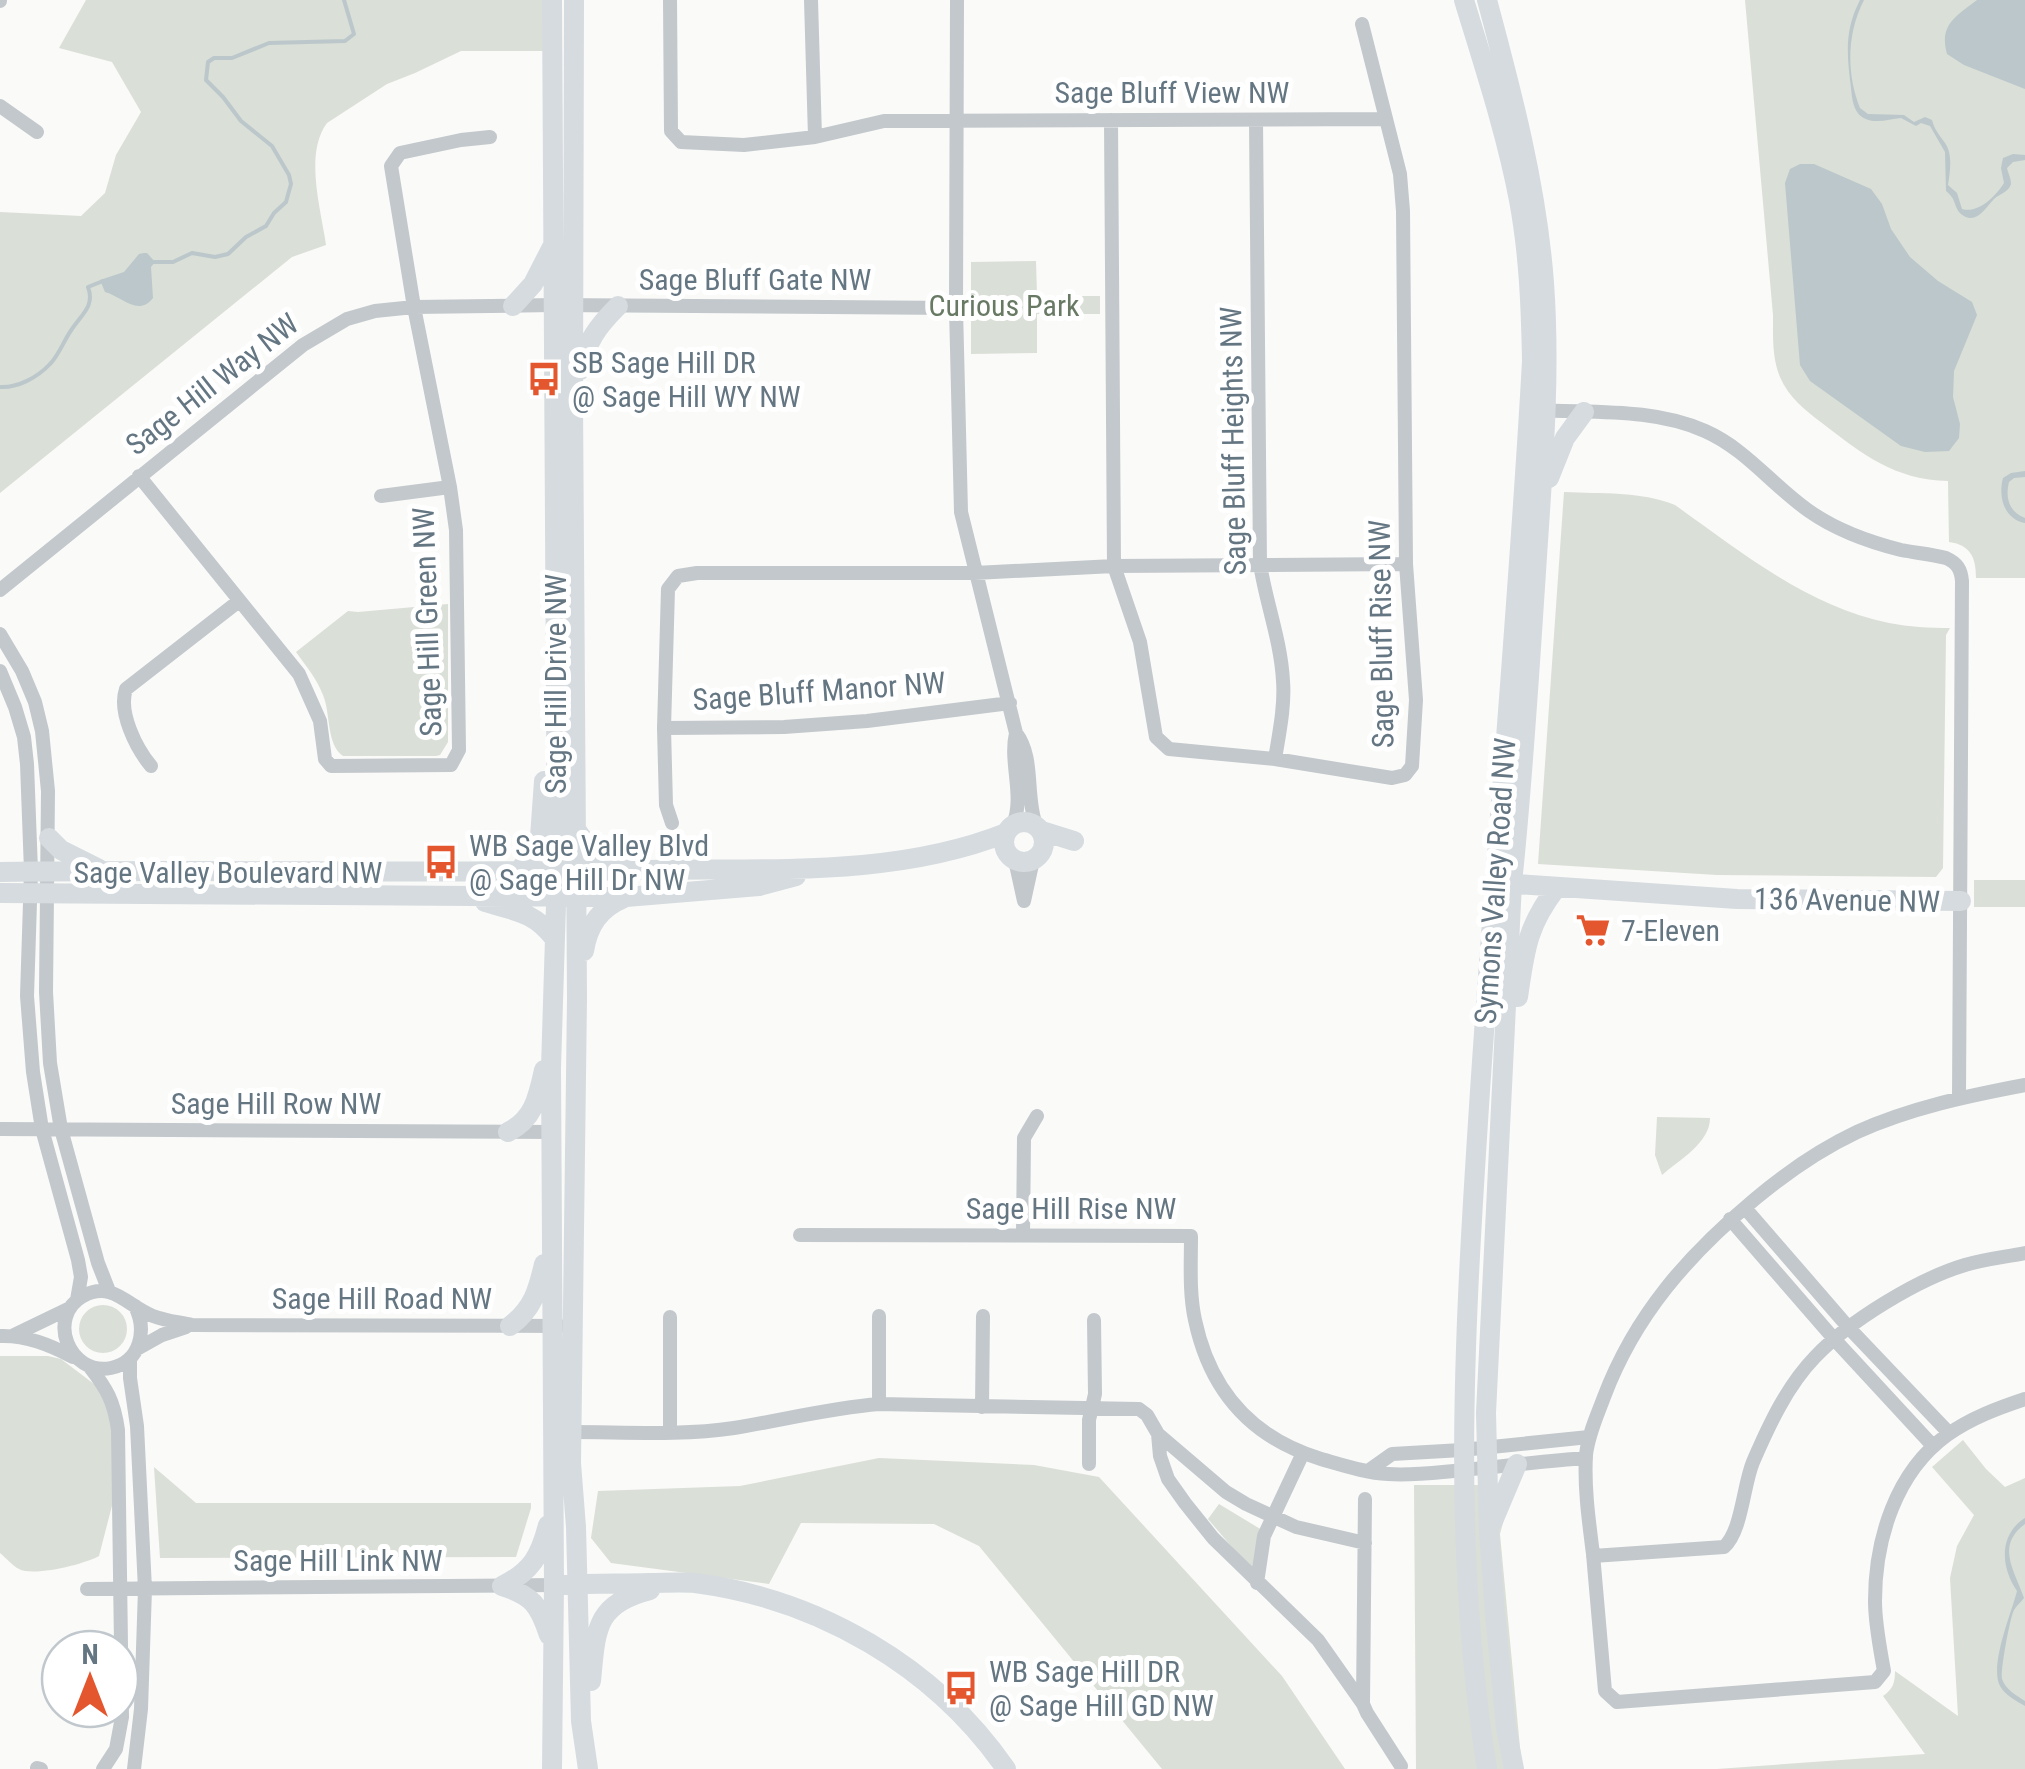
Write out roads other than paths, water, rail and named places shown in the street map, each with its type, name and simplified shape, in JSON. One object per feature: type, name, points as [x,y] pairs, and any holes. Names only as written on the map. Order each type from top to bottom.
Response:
[{"type":"street","name":"Sage Hill Drive NW","points":[[552,0],[553,245],[573,401],[576,829],[567,872]]},
{"type":"street","name":"Sage Hill Drive NW","points":[[553,1691],[554,1503],[577,998],[554,716],[574,0]]},
{"type":"street","name":"Sage Bluff View NW","points":[[670,0],[671,130],[681,142],[744,145],[815,137],[884,121],[1386,119]]},
{"type":"street","points":[[812,0],[815,137]]},
{"type":"street","points":[[566,896],[626,897],[759,886],[824,869],[1024,842],[1013,746],[1016,732],[961,512],[956,308],[957,0]]},
{"type":"street","name":"Symons Valley Road NW","points":[[1464,0],[1499,118],[1524,236],[1541,499],[1521,789],[1503,883],[1505,1025],[1487,1458],[1488,1532],[1506,1728],[1514,1769]]},
{"type":"street","name":"Symons Valley Road NW","points":[[1486,1769],[1472,1671],[1463,1460],[1472,1218],[1503,883],[1544,284],[1534,196],[1487,0]]},
{"type":"street","name":"Sage Bluff Rise NW","points":[[1111,120],[1114,566],[1140,642],[1156,737],[1169,750],[1275,759],[1392,778],[1405,774],[1412,766],[1416,700],[1406,564],[1403,211],[1400,174],[1362,24]]},
{"type":"street","points":[[0,106],[37,132]]},
{"type":"street","name":"Sage Bluff Heights NW","points":[[1256,120],[1260,564],[1284,683],[1275,759]]},
{"type":"street","name":"Sage Hill Green NW","points":[[139,476],[281,649],[306,686],[320,721],[325,759],[331,766],[451,766],[459,750],[456,530],[391,166],[400,153],[490,138]]},
{"type":"street","points":[[512,306],[533,284],[553,245]]},
{"type":"street","name":"Sage Bluff Gate NW","points":[[563,305],[956,308]]},
{"type":"street","name":"Sage Hill Way NW","points":[[0,590],[303,344],[346,318],[414,307],[563,305]]},
{"type":"street","points":[[573,401],[588,342],[618,306]]},
{"type":"street","points":[[1538,410],[1648,416],[1704,430],[1739,451],[1798,503],[1841,530],[1900,550],[1946,558],[1960,569],[1960,1098]]},
{"type":"street","points":[[1541,499],[1565,438],[1584,412]]},
{"type":"street","points":[[382,496],[450,487]]},
{"type":"street","points":[[974,573],[1114,566],[1406,564]]},
{"type":"street","name":"Sage Bluff Manor NW","points":[[974,573],[678,576],[668,589],[664,728],[784,727],[1010,703]]},
{"type":"street","points":[[152,766],[138,750],[122,700],[126,689],[239,601]]},
{"type":"street","points":[[0,634],[35,702],[46,761],[49,838],[39,871]]},
{"type":"street","points":[[0,671],[24,737],[39,871],[27,996],[33,1072],[42,1129],[80,1276],[64,1329],[70,1351],[104,1385],[117,1417],[122,1717],[116,1749],[103,1769]]},
{"type":"street","points":[[518,872],[540,837],[546,748],[554,716]]},
{"type":"street","points":[[664,728],[666,806],[672,824]]},
{"type":"street","points":[[576,829],[597,853],[636,870]]},
{"type":"street","points":[[49,838],[61,850],[105,872]]},
{"type":"street","points":[[567,872],[824,869]]},
{"type":"street","name":"Sage Valley Boulevard NW","points":[[0,872],[567,872]]},
{"type":"street","name":"136 Avenue NW","points":[[1503,883],[1737,899],[1960,901]]},
{"type":"street","points":[[1505,1025],[1516,1007],[1530,930],[1557,886]]},
{"type":"street","name":"Sage Valley Boulevard NW","points":[[0,893],[566,896]]},
{"type":"street","points":[[38,894],[46,1024],[61,1129],[98,1263],[110,1291]]},
{"type":"street","points":[[459,895],[528,914],[554,938]]},
{"type":"street","name":"Sage Hill Drive NW","points":[[566,896],[554,938],[552,1233],[572,1432],[581,1721],[588,1768]]},
{"type":"street","points":[[577,998],[586,936],[602,910],[626,897]]},
{"type":"street","points":[[508,1132],[524,1122],[536,1105],[553,1034],[576,1035]]},
{"type":"street","points":[[2025,1085],[1906,1113],[1824,1150],[1783,1176],[1730,1220],[1662,1291],[1612,1375],[1589,1437],[1586,1458],[1605,1691],[1617,1702],[1875,1682],[1884,1671],[1875,1601],[1878,1556],[1901,1486],[1949,1433],[1983,1414],[2025,1399]]},
{"type":"street","points":[[1022,1236],[1024,1138],[1037,1116]]},
{"type":"street","name":"Sage Hill Row NW","points":[[0,1129],[552,1132]]},
{"type":"street","points":[[1744,1208],[1949,1433]]},
{"type":"street","points":[[1730,1220],[1834,1340],[1934,1446]]},
{"type":"street","points":[[510,1326],[528,1310],[537,1293],[552,1233]]},
{"type":"street","name":"Sage Hill Rise NW","points":[[800,1235],[1191,1236],[1195,1320],[1217,1380],[1249,1422],[1302,1454],[1368,1472],[1392,1454],[1463,1460],[1487,1458]]},
{"type":"street","points":[[1593,1556],[1724,1548],[1733,1540],[1748,1474],[1766,1431],[1814,1357],[1909,1289],[1964,1265],[2025,1252]]},
{"type":"street","points":[[7,1336],[96,1291],[110,1291],[127,1298],[135,1306],[142,1327],[130,1378],[145,1589],[141,1709],[134,1769]]},
{"type":"street","name":"Sage Hill Road NW","points":[[135,1306],[152,1316],[192,1325],[562,1326]]},
{"type":"street","points":[[879,1404],[880,1316]]},
{"type":"street","points":[[982,1407],[983,1316]]},
{"type":"street","points":[[670,1317],[670,1432]]},
{"type":"street","points":[[1089,1464],[1089,1420],[1095,1394],[1094,1320]]},
{"type":"street","name":"Sage Hill Road NW","points":[[134,1353],[162,1335],[192,1325]]},
{"type":"street","points":[[7,1336],[51,1345],[83,1363],[110,1368],[134,1353]]},
{"type":"street","points":[[572,1432],[732,1428],[879,1404],[1139,1409],[1158,1434],[1226,1492],[1296,1527],[1365,1543]]},
{"type":"street","points":[[1158,1434],[1168,1479],[1214,1538],[1302,1622],[1331,1657],[1401,1766]]},
{"type":"street","points":[[1487,1458],[1589,1437]]},
{"type":"street","points":[[1257,1583],[1264,1536],[1302,1454]]},
{"type":"street","points":[[1487,1458],[1517,1464],[1586,1458]]},
{"type":"street","points":[[1488,1532],[1517,1464]]},
{"type":"street","points":[[1363,1704],[1365,1499]]},
{"type":"street","points":[[502,1586],[532,1566],[544,1543],[554,1503]]},
{"type":"street","points":[[576,1528],[582,1558],[605,1574],[754,1594],[848,1630],[897,1659],[942,1696],[974,1728],[998,1766]]},
{"type":"street","points":[[554,1585],[692,1583]]},
{"type":"street","points":[[588,1768],[599,1626],[610,1607],[632,1595],[692,1583]]},
{"type":"street","name":"Sage Hill Link NW","points":[[87,1589],[554,1585]]},
{"type":"street","points":[[502,1586],[534,1602],[554,1648]]},
{"type":"street","points":[[1331,1657],[1349,1658],[1364,1647]]},
{"type":"street","points":[[552,1769],[553,1691]]},
{"type":"street","points":[[553,1691],[561,1769]]},
{"type":"waterway","points":[[154,262],[173,262],[192,253],[215,257],[228,254],[246,237],[266,226],[286,202],[291,184],[272,146],[241,121],[206,80],[208,62],[232,58],[269,43],[345,41],[354,34],[344,0]]},
{"type":"waterway","points":[[0,387],[27,381],[50,364],[86,310],[90,299],[88,287],[103,281]]},
{"type":"place","name":"SB Sage Hill DR @ Sage Hill WY NW","points":[[544,379]]},
{"type":"place","name":"WB Sage Valley Blvd @ Sage Hill Dr NW","points":[[441,862]]},
{"type":"place","name":"7-Eleven","points":[[1593,930]]},
{"type":"place","name":"WB Sage Hill DR @ Sage Hill GD NW","points":[[961,1688]]},
{"type":"park label","name":"Curious Park","points":[[1004,305]]}]
